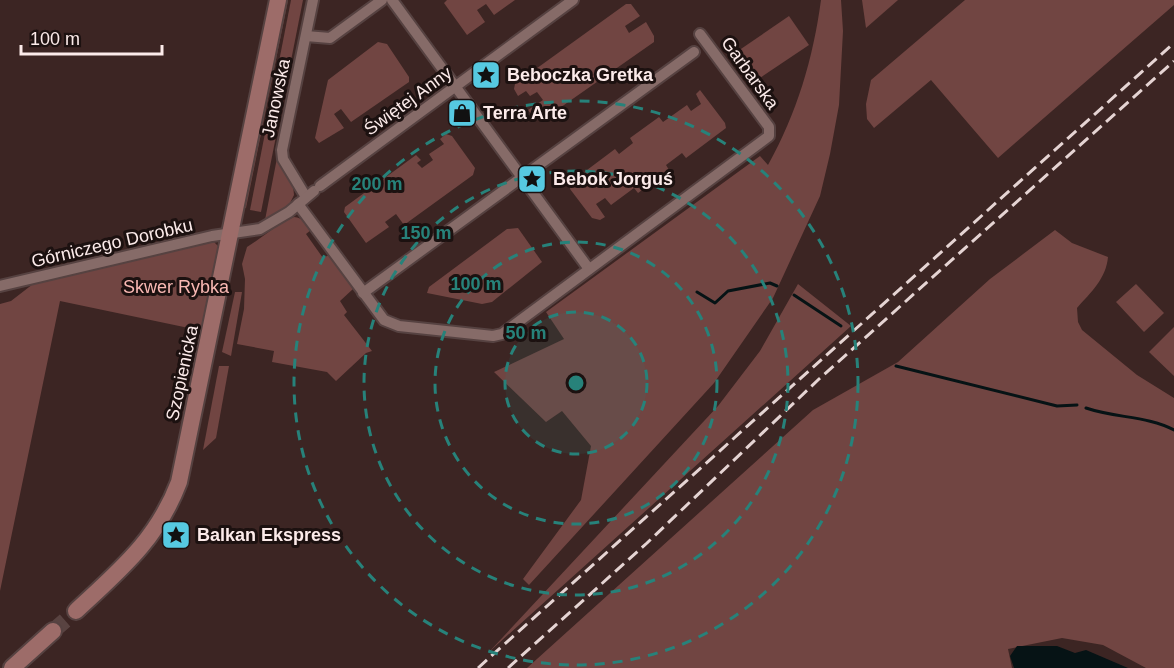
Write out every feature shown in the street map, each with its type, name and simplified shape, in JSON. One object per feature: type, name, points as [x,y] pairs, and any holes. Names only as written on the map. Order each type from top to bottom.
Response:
[{"type":"street","name":"Szopienicka","points":[[76,611],[150,540],[171,503],[183,467],[278,0]]},
{"type":"street","name":"Janowska","points":[[313,0],[282,150],[283,159],[309,194],[363,293],[379,315],[393,325],[497,336],[770,134]]},
{"type":"street","points":[[306,36],[330,38],[382,0]]},
{"type":"street","points":[[392,0],[589,269]]},
{"type":"street","name":"Świętej Anny","points":[[232,232],[260,229],[573,0]]},
{"type":"street","name":"Garbarska","points":[[522,178],[700,44],[770,127],[770,134]]},
{"type":"street","points":[[363,293],[522,178]]},
{"type":"street","name":"Górniczego Dorobku","points":[[0,286],[232,232]]},
{"type":"street","points":[[12,668],[54,631]]},
{"type":"green space","points":[[283,0],[288,0],[246,208],[241,207]]},
{"type":"green space","points":[[291,0],[303,0],[261,212],[250,210]]},
{"type":"green space","points":[[447,0],[515,0],[494,15],[486,4],[477,10],[485,22],[467,35],[444,3]]},
{"type":"green space","points":[[821,0],[841,0],[843,31],[839,105],[820,196],[773,298],[714,383],[529,585],[523,579],[581,500],[591,446],[562,411],[546,422],[494,372],[564,339],[546,312],[760,156],[768,165],[787,126],[802,85]]},
{"type":"green space","points":[[862,0],[898,0],[866,28]]},
{"type":"green space","points":[[965,0],[1174,0],[1174,5],[998,158],[931,80],[874,128],[867,119],[866,104],[871,80]]},
{"type":"green space","points":[[626,4],[631,4],[640,16],[625,26],[629,33],[646,22],[654,36],[654,42],[544,119],[535,119],[528,110],[543,100],[537,92],[530,96],[526,91],[518,96],[514,89],[515,84]]},
{"type":"green space","points":[[789,16],[809,45],[754,82],[735,53]]},
{"type":"green space","points":[[301,34],[279,152],[293,185],[294,195],[288,207],[265,220]]},
{"type":"green space","points":[[378,42],[387,44],[409,77],[409,82],[351,122],[341,109],[334,114],[344,128],[319,143],[315,138],[328,80]]},
{"type":"green space","points":[[700,90],[725,123],[726,128],[686,158],[682,153],[666,165],[669,170],[638,193],[634,188],[611,205],[605,198],[596,204],[605,217],[600,220],[592,218],[570,189],[571,182],[615,149],[619,154],[633,143],[630,138],[659,117],[663,122],[687,105],[691,111],[701,104],[696,94]]},
{"type":"green space","points":[[446,134],[452,136],[475,168],[473,175],[404,225],[396,214],[385,222],[389,227],[366,243],[344,212],[345,207],[416,155],[421,160],[417,163],[422,168],[433,160],[429,154],[444,144],[440,139]]},
{"type":"green space","points":[[294,217],[306,223],[311,230],[306,234],[323,258],[329,255],[353,289],[340,301],[347,312],[344,315],[372,351],[366,353],[336,381],[327,372],[272,362],[274,351],[237,344],[244,309],[245,279],[242,264],[247,247]]},
{"type":"green space","points":[[518,228],[542,262],[492,302],[482,304],[427,293],[429,287],[507,229]]},
{"type":"green space","points":[[1055,230],[1072,243],[1108,257],[1101,279],[1077,308],[1078,322],[1082,330],[1137,375],[1174,398],[1174,668],[1146,668],[1103,645],[1062,638],[1008,649],[1012,668],[527,668],[813,410],[898,362],[990,279]]},
{"type":"green space","name":"Skwer Rybka","points":[[206,242],[214,242],[219,247],[203,331],[60,301],[0,591],[0,304],[11,301],[33,284]]},
{"type":"green space","points":[[798,284],[851,326],[489,652],[718,406],[760,351]]},
{"type":"green space","points":[[1136,284],[1164,313],[1144,332],[1116,302]]},
{"type":"green space","points":[[235,292],[242,292],[231,356],[222,352]]},
{"type":"green space","points":[[1174,327],[1174,376],[1149,352]]},
{"type":"green space","points":[[219,366],[229,366],[216,438],[203,450]]},
{"type":"shaded area","points":[[1017,646],[1057,646],[1075,653],[1086,650],[1128,668],[1014,668],[1010,656]]},
{"type":"waterway","points":[[697,292],[715,303],[728,291],[770,283],[777,286]]},
{"type":"waterway","points":[[794,295],[841,326]]},
{"type":"waterway","points":[[896,366],[1057,406],[1077,405]]},
{"type":"waterway","points":[[1086,408],[1153,422],[1174,430]]},
{"type":"tunnel","points":[[53,631],[76,611]]},
{"type":"railway","points":[[478,668],[1174,43]]},
{"type":"railway","points":[[508,668],[647,543],[819,379],[1174,61]]},
{"type":"place","name":"Beboczka Gretka","points":[[486,75]]},
{"type":"place","name":"Terra Arte","points":[[462,113]]},
{"type":"place","name":"Bebok Jorguś","points":[[532,179]]},
{"type":"place","name":"Balkan Ekspress","points":[[176,535]]}]
